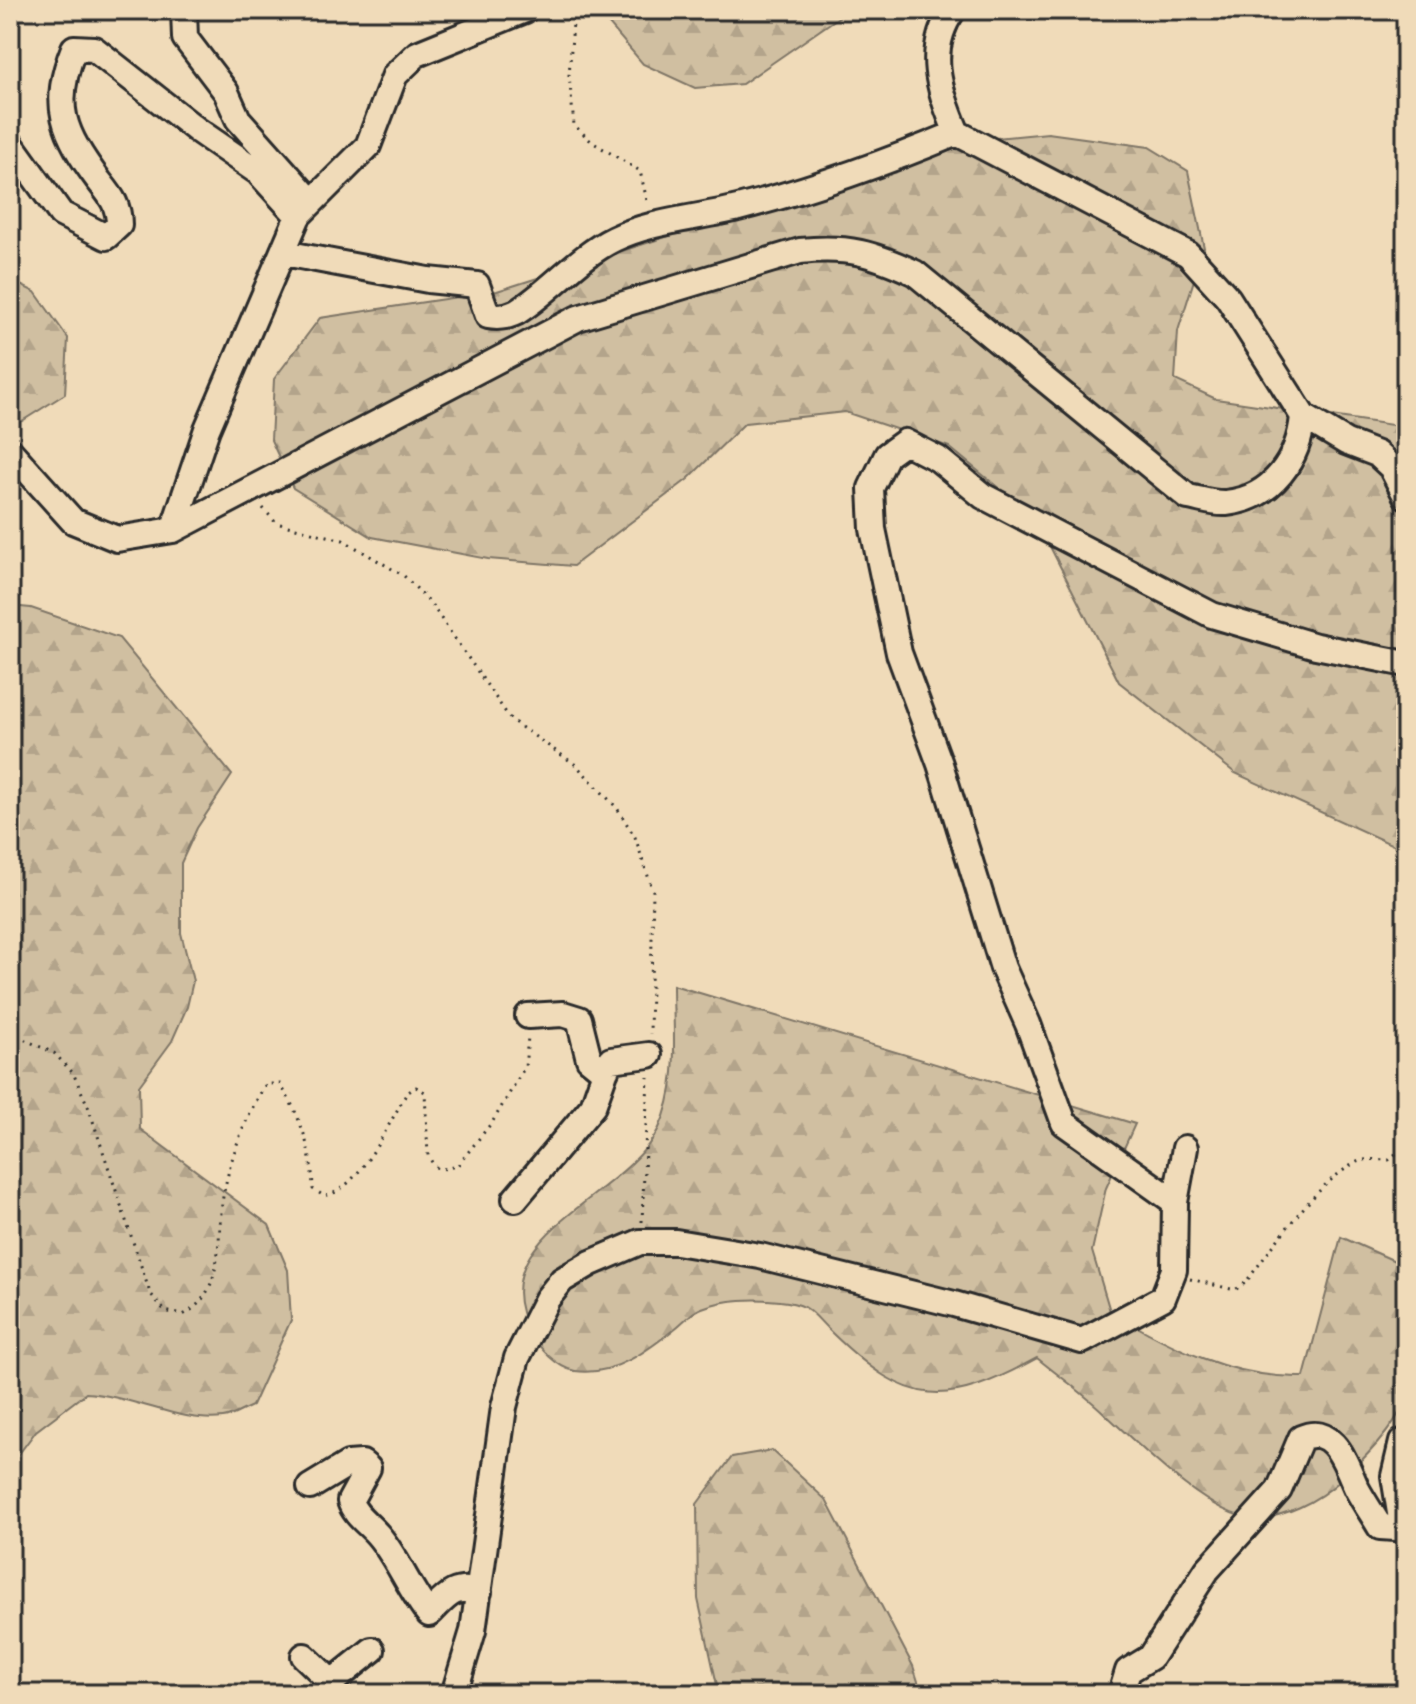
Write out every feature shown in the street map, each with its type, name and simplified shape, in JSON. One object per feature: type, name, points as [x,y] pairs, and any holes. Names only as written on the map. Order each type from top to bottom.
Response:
[{"type":"street","points":[[184,10],[185,38],[226,92],[238,119],[304,208]]},
{"type":"street","points":[[173,530],[207,429],[304,208],[368,146],[395,75],[417,54],[525,10]]},
{"type":"street","points":[[953,10],[939,30],[937,73],[957,133],[1188,254],[1228,298],[1303,416],[1346,442],[1377,454],[1391,467],[1406,496]]},
{"type":"street","points":[[10,143],[61,214],[106,237],[119,225],[119,207],[79,152],[61,110],[62,80],[74,48],[94,49],[197,130],[304,208]]},
{"type":"street","points":[[284,253],[428,280],[477,285],[488,316],[499,318],[516,312],[568,268],[615,239],[653,226],[740,208],[816,187],[957,133]]},
{"type":"street","points":[[10,451],[73,521],[117,539],[173,530],[578,318],[800,251],[835,248],[870,253],[915,273],[1188,497],[1224,503],[1265,489],[1285,471],[1301,441],[1303,416]]},
{"type":"street","points":[[1175,1202],[1064,1123],[1028,1024],[1003,968],[940,764],[899,653],[873,529],[871,488],[887,455],[905,442],[938,459],[983,496],[1212,615],[1316,646],[1406,664]]},
{"type":"street","points":[[528,1016],[563,1014],[579,1019],[589,1059],[605,1072]]},
{"type":"street","points":[[515,1199],[593,1106],[611,1060],[649,1055]]},
{"type":"street","points":[[454,1694],[473,1631],[504,1407],[517,1358],[547,1299],[562,1280],[640,1242],[676,1242],[760,1256],[954,1304],[1082,1341],[1163,1298],[1174,1270],[1175,1202],[1185,1148]]},
{"type":"street","points":[[1121,1694],[1128,1671],[1151,1657],[1207,1570],[1279,1490],[1301,1438],[1311,1434],[1324,1436],[1343,1453],[1358,1490],[1380,1527],[1388,1529],[1396,1528],[1401,1519],[1394,1476],[1402,1442],[1406,1445]]},
{"type":"street","points":[[310,1487],[348,1464],[362,1463],[368,1468],[350,1501],[354,1511],[379,1536],[408,1587],[429,1614],[454,1590],[463,1587],[479,1592]]},
{"type":"street","points":[[328,1690],[372,1650]]},
{"type":"street","points":[[304,1656],[326,1677],[328,1690]]},
{"type":"path","points":[[574,10],[569,75],[574,125],[592,142],[640,171],[653,226]]},
{"type":"path","points":[[248,489],[276,523],[343,540],[404,576],[429,601],[511,720],[576,765],[617,808],[635,837],[653,891],[640,1242]]},
{"type":"path","points":[[10,1033],[54,1053],[73,1073],[88,1106],[150,1293],[165,1311],[183,1315],[201,1306],[214,1277],[224,1189],[245,1118],[266,1084],[280,1084],[291,1101],[312,1155],[313,1189],[324,1196],[338,1194],[358,1174],[407,1093],[416,1087],[425,1092],[428,1156],[435,1167],[446,1169],[458,1165],[484,1132],[525,1067],[528,1016]]},
{"type":"path","points":[[1174,1270],[1191,1280],[1235,1290],[1245,1283],[1295,1218],[1337,1175],[1360,1160],[1389,1160],[1406,1144]]},
{"type":"green space","points":[[597,10],[849,10],[742,84],[695,88],[643,64]]},
{"type":"green space","points":[[1048,133],[1149,147],[1188,171],[1204,248],[1178,331],[1175,380],[1216,399],[1406,427],[1406,851],[1235,773],[1119,682],[1036,519],[949,447],[845,412],[745,423],[688,479],[573,566],[488,559],[372,537],[293,488],[271,440],[274,379],[320,318],[497,291],[822,187],[923,145]]},
{"type":"green space","points":[[10,280],[35,292],[68,338],[65,394],[22,421],[10,422]]},
{"type":"green space","points":[[10,606],[31,608],[119,638],[232,775],[197,828],[181,863],[181,933],[193,981],[187,1007],[172,1041],[139,1086],[140,1129],[269,1225],[288,1270],[291,1320],[252,1406],[227,1417],[207,1419],[86,1393],[36,1431],[10,1466]]},
{"type":"green space","points":[[673,985],[1135,1124],[1106,1188],[1092,1251],[1110,1311],[1155,1337],[1203,1358],[1252,1373],[1304,1377],[1341,1237],[1406,1266],[1406,1400],[1400,1411],[1378,1443],[1332,1488],[1288,1512],[1252,1518],[1234,1514],[1194,1492],[1088,1398],[1037,1358],[977,1386],[952,1392],[929,1392],[907,1387],[884,1376],[810,1311],[790,1302],[750,1300],[711,1305],[695,1311],[656,1344],[604,1370],[575,1371],[555,1362],[531,1333],[519,1299],[523,1270],[538,1244],[641,1154],[659,1128],[673,1076]]},
{"type":"green space","points":[[772,1450],[826,1500],[913,1666],[922,1694],[719,1694],[698,1599],[697,1504],[732,1457]]}]
